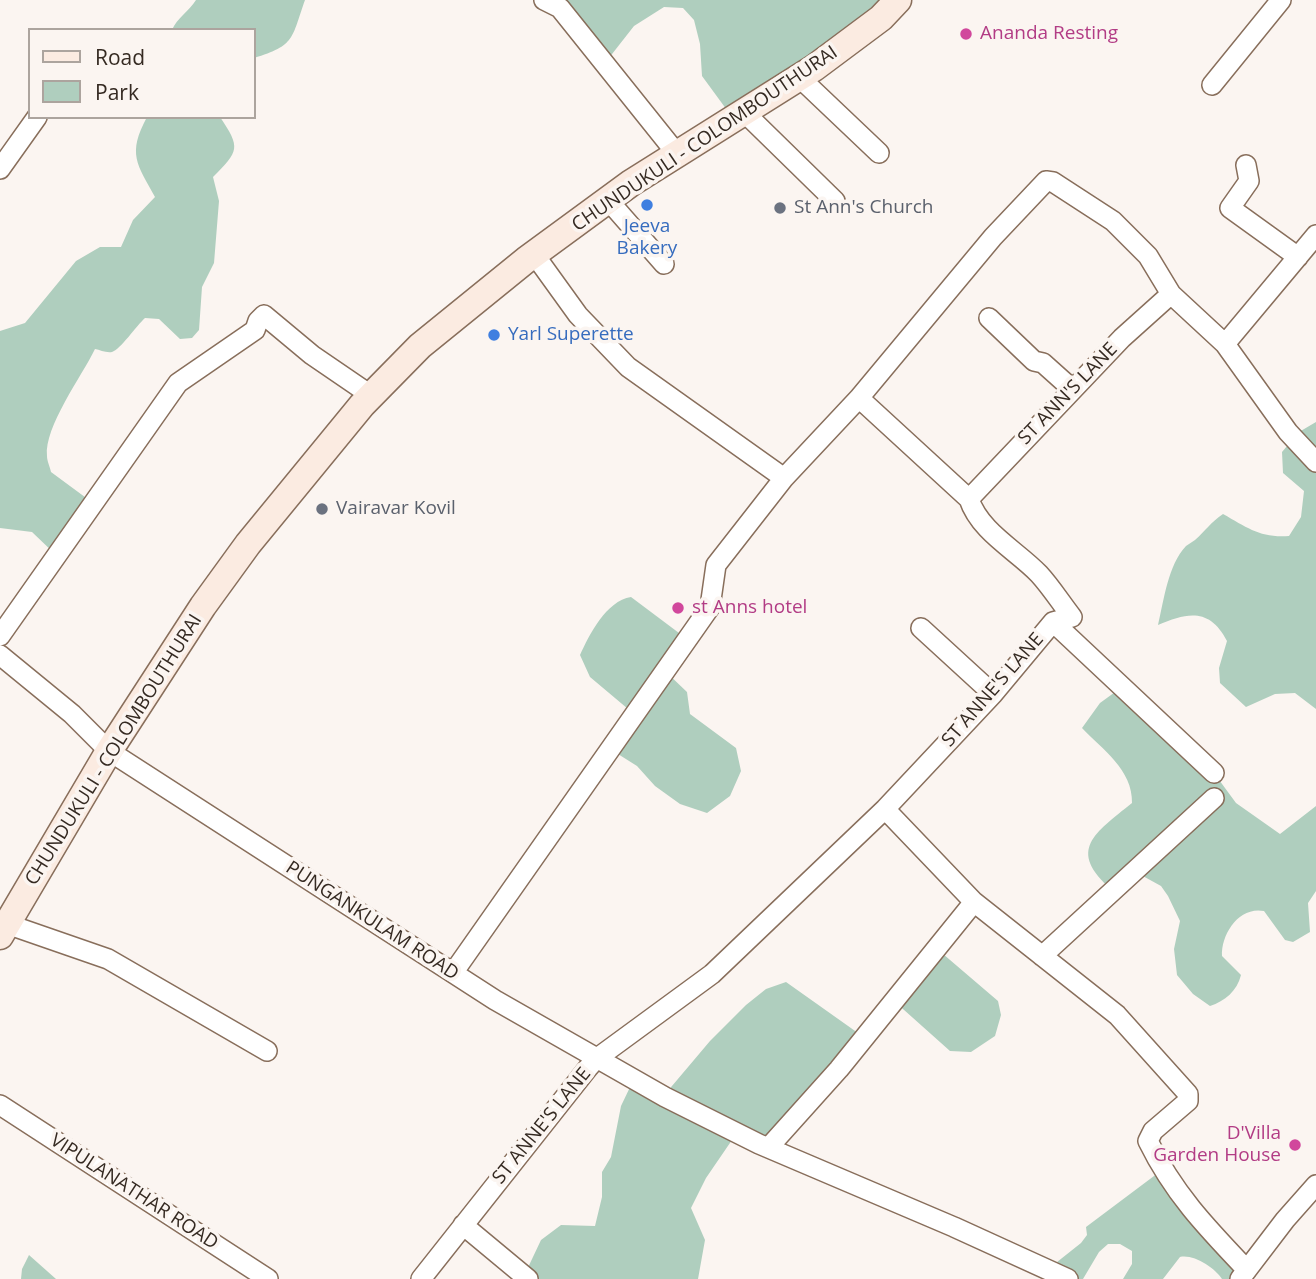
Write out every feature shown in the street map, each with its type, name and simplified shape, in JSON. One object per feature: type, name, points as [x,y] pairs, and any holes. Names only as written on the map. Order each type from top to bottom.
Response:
[{"type":"main road","name":"CHUNDUKULI - COLOMBOUTHURAI","points":[[3,930],[109,751],[203,606],[248,544],[372,396],[420,346],[534,254],[608,200],[799,77],[871,26],[898,0]]},
{"type":"street","points":[[544,0],[560,8],[677,154]]},
{"type":"street","points":[[1212,85],[1281,0]]},
{"type":"street","points":[[799,77],[880,153]]},
{"type":"street","points":[[744,112],[835,201]]},
{"type":"street","points":[[0,169],[36,119]]},
{"type":"street","points":[[1246,165],[1250,181],[1230,208],[1298,257]]},
{"type":"street","points":[[453,973],[710,607],[716,565],[784,478],[859,398],[993,237],[1046,181],[1053,182],[1113,221],[1149,256],[1171,293],[1225,344],[1288,432],[1316,462]]},
{"type":"street","points":[[608,200],[664,264]]},
{"type":"street","points":[[1225,344],[1316,235]]},
{"type":"street","points":[[534,254],[578,315],[628,367],[784,478]]},
{"type":"street","name":"ST ANN'S LANE","points":[[969,499],[1122,338],[1171,293]]},
{"type":"street","points":[[0,636],[178,383],[255,330],[264,315],[312,355],[372,396]]},
{"type":"street","points":[[989,318],[1034,360],[1043,363],[1072,390]]},
{"type":"street","name":"ST ANNE'S LANE","points":[[421,1279],[596,1059],[712,974],[884,809],[993,694],[1052,622],[1072,617],[1039,574],[988,528],[973,510],[969,499],[859,398]]},
{"type":"street","points":[[1052,622],[1214,773]]},
{"type":"street","points":[[921,628],[993,694]]},
{"type":"street","name":"PUNGANKULAM ROAD","points":[[0,655],[72,714],[109,751],[453,973],[596,1059],[677,1103],[769,1147],[1068,1279]]},
{"type":"street","points":[[1042,956],[1214,798]]},
{"type":"street","points":[[884,809],[974,902],[1117,1015],[1188,1094],[1188,1101],[1153,1131],[1148,1141],[1162,1170],[1187,1206],[1243,1274],[1316,1185]]},
{"type":"street","points":[[769,1147],[839,1069],[974,902]]},
{"type":"street","points":[[3,930],[108,959],[267,1051]]},
{"type":"street","name":"VIPULANATHAR ROAD","points":[[0,1105],[268,1279]]},
{"type":"street","points":[[463,1225],[527,1279]]},
{"type":"green space","points":[[196,0],[305,0],[290,39],[278,49],[256,57],[256,28],[173,28]]},
{"type":"green space","points":[[544,0],[898,0],[732,117],[702,76],[700,44],[694,20],[683,8],[664,7],[634,26],[605,63]]},
{"type":"green space","points":[[146,119],[221,119],[231,136],[234,143],[232,155],[213,177],[219,201],[214,263],[202,287],[199,330],[192,338],[180,339],[159,319],[145,318],[112,352],[95,349],[65,402],[51,431],[48,462],[51,472],[93,503],[56,555],[32,532],[0,528],[0,331],[25,323],[76,261],[100,247],[121,247],[133,220],[155,197],[137,158],[137,140]]},
{"type":"green space","points":[[1316,422],[1316,709],[1295,693],[1275,694],[1246,707],[1220,683],[1219,668],[1227,641],[1213,623],[1206,618],[1189,616],[1158,625],[1165,594],[1180,554],[1223,514],[1262,534],[1289,536],[1301,517],[1304,491],[1283,473],[1282,452],[1299,432]]},
{"type":"green space","points":[[631,597],[687,639],[665,671],[687,692],[690,714],[736,748],[741,771],[730,796],[707,813],[680,804],[655,786],[637,766],[610,749],[634,714],[590,677],[580,655],[606,612]]},
{"type":"green space","points":[[1122,687],[1214,773],[1236,803],[1280,834],[1316,806],[1316,891],[1308,903],[1310,932],[1293,942],[1285,940],[1264,911],[1255,911],[1239,917],[1228,931],[1222,956],[1241,975],[1230,995],[1210,1006],[1193,994],[1177,975],[1174,949],[1180,921],[1161,886],[1141,875],[1112,890],[1091,864],[1088,853],[1097,833],[1132,803],[1131,791],[1122,770],[1082,728],[1100,703]]},
{"type":"green space","points":[[936,948],[998,1001],[1001,1015],[995,1036],[971,1052],[950,1051],[894,1001]]},
{"type":"green space","points":[[786,982],[865,1038],[766,1157],[732,1140],[706,1178],[691,1208],[705,1240],[698,1279],[536,1279],[524,1276],[541,1240],[561,1225],[595,1226],[602,1197],[602,1172],[611,1157],[621,1106],[632,1083],[661,1099],[710,1041],[746,1005],[766,989]]},
{"type":"green space","points":[[1162,1170],[1247,1270],[1240,1279],[1222,1279],[1204,1263],[1180,1257],[1163,1279],[1123,1279],[1132,1264],[1132,1251],[1120,1244],[1108,1244],[1099,1252],[1083,1279],[1068,1279],[1047,1270],[1081,1243],[1087,1235],[1086,1227]]},
{"type":"green space","points":[[29,1255],[56,1279],[21,1279],[22,1269]]},
{"type":"place","name":"Ananda Resting","points":[[966,34]]},
{"type":"place","name":"Jeeva Bakery","points":[[647,205]]},
{"type":"place","name":"St Ann's Church","points":[[780,208]]},
{"type":"place","name":"Yarl Superette","points":[[494,335]]},
{"type":"place","name":"Vairavar Kovil","points":[[322,509]]},
{"type":"place","name":"st Anns hotel","points":[[678,608]]},
{"type":"place","name":"D'Villa Garden House","points":[[1295,1145]]}]
